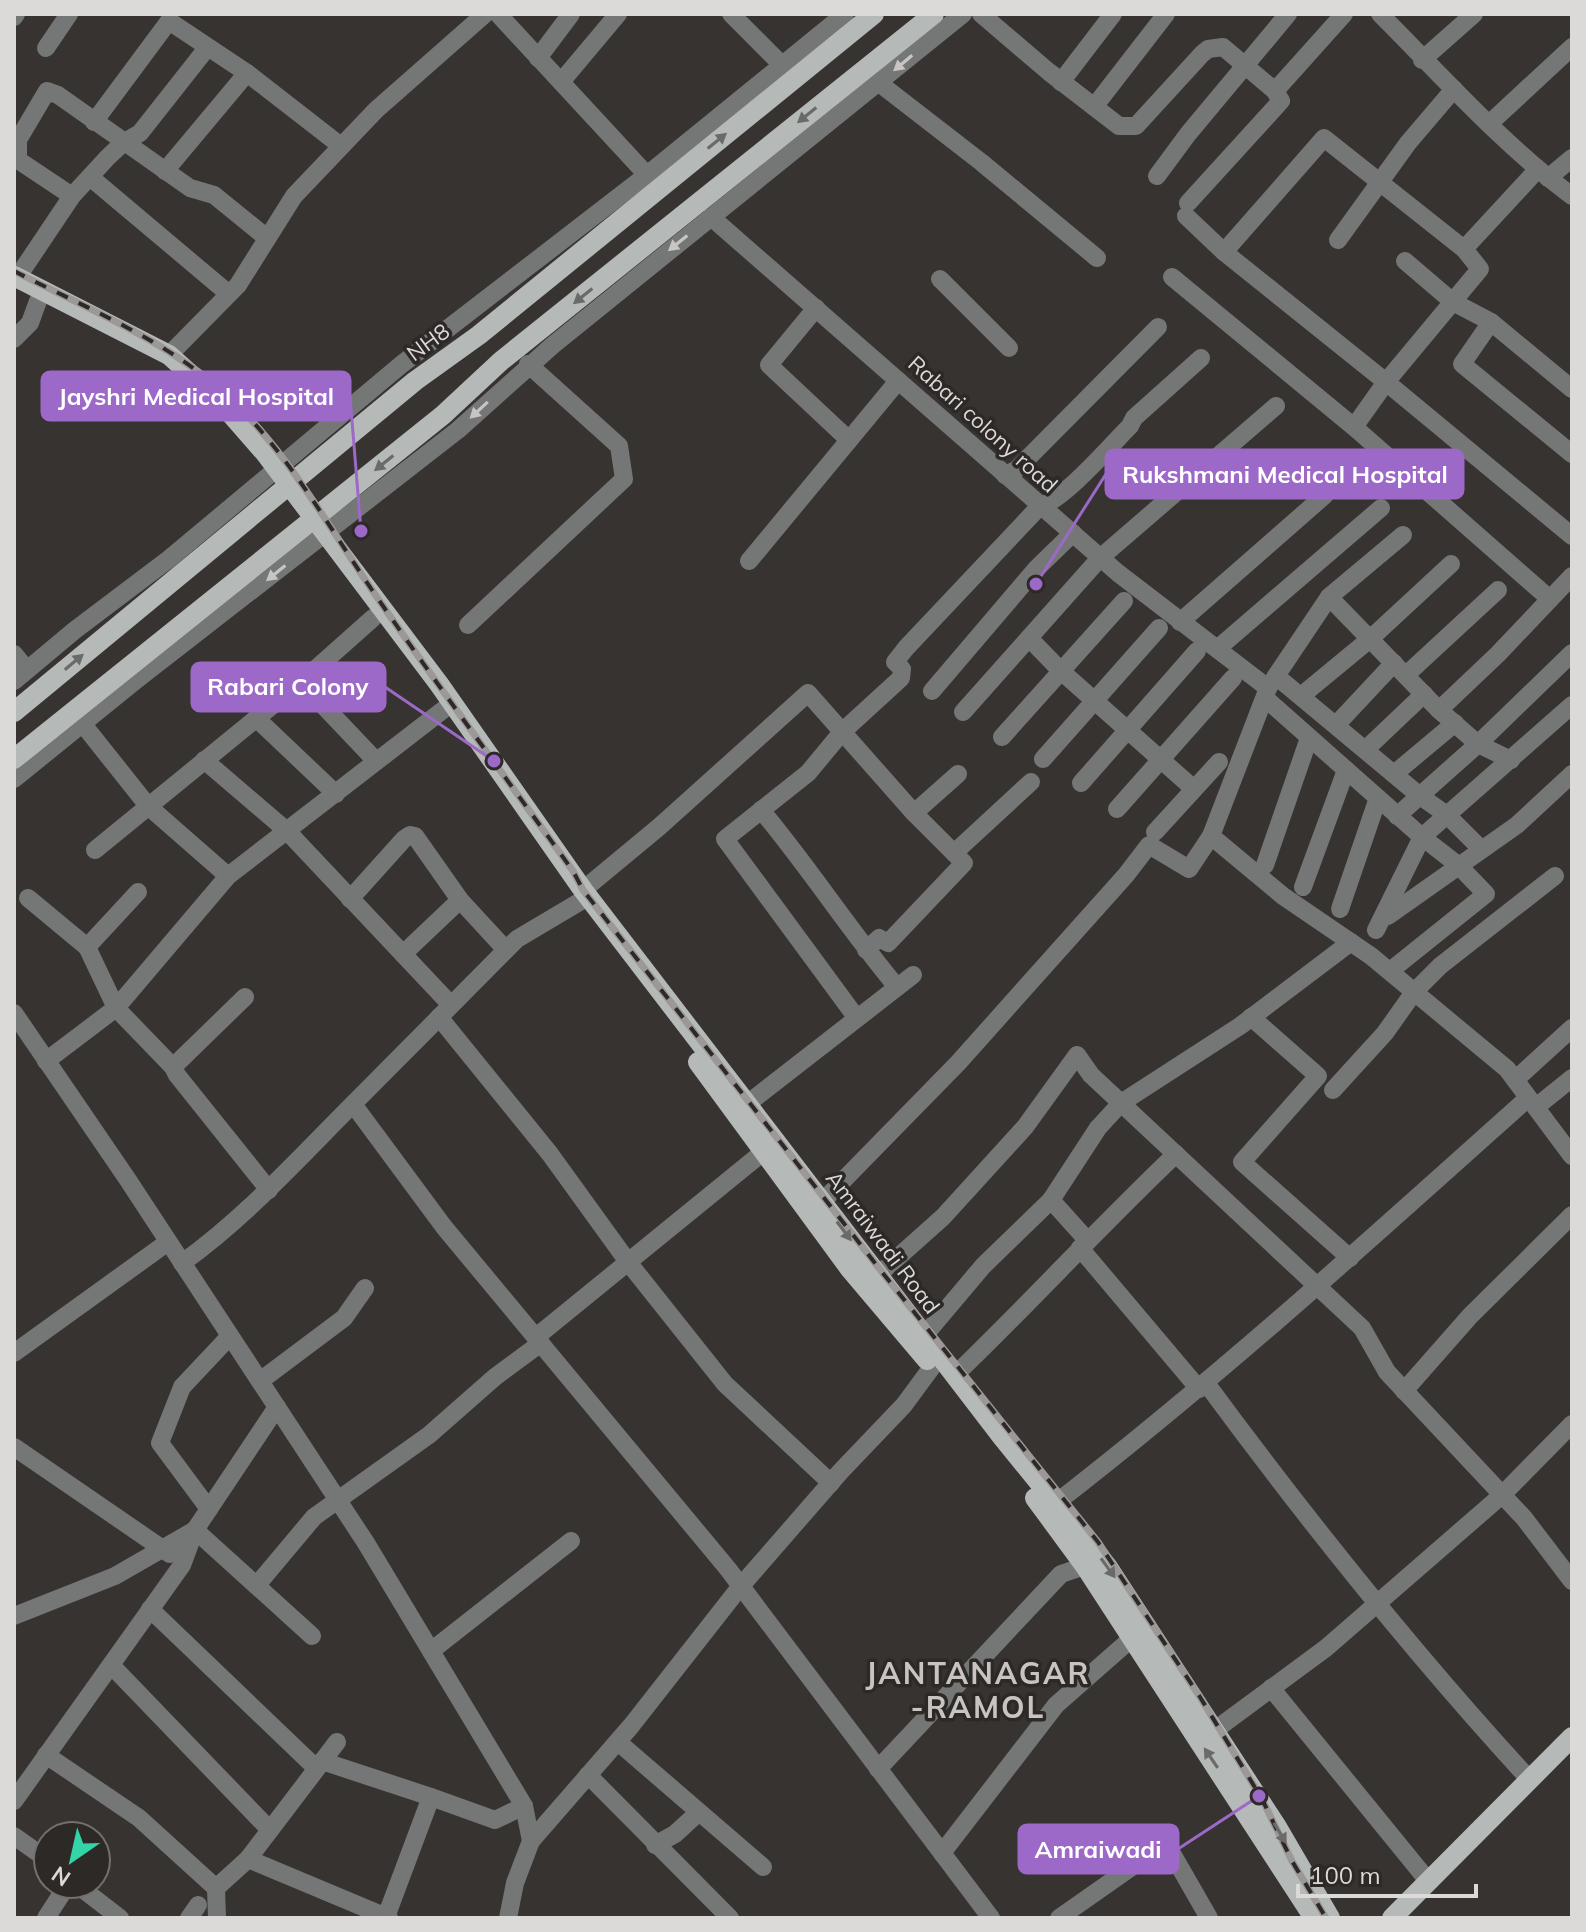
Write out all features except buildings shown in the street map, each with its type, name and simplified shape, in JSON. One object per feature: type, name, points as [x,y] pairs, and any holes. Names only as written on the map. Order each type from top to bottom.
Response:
[{"type":"main road","name":"NH8","points":[[14,712],[279,480],[479,335],[874,14]]},
{"type":"main road","points":[[14,759],[320,524],[513,351],[934,14]]},
{"type":"main road","points":[[15,281],[169,355],[216,397],[279,480]]},
{"type":"main road","points":[[15,281],[38,301],[167,367],[210,404],[320,524],[443,710],[770,1147],[850,1269],[932,1367],[1085,1566],[1314,1918]]},
{"type":"main road","name":"Amraiwadi Road","points":[[376,612],[439,684],[582,895],[747,1104],[770,1147],[822,1202],[1110,1570],[1277,1827],[1330,1918]]},
{"type":"main road","points":[[1392,1918],[1572,1737]]},
{"type":"main road","points":[[1411,1918],[1572,1754]]},
{"type":"street","points":[[46,48],[69,14]]},
{"type":"street","points":[[169,355],[238,285],[294,196],[376,110],[485,14]]},
{"type":"street","points":[[498,14],[647,175]]},
{"type":"street","points":[[538,58],[571,14]]},
{"type":"street","points":[[561,82],[618,14]]},
{"type":"street","points":[[731,14],[782,65]]},
{"type":"street","points":[[14,654],[21,675],[169,559],[279,480],[402,364],[463,320],[647,175],[845,14]]},
{"type":"street","points":[[14,779],[320,524],[458,430],[528,364],[963,14]]},
{"type":"street","points":[[981,14],[1119,126],[1136,126],[1208,49],[1223,47],[1247,66],[1275,91],[1281,101],[1187,210],[1224,252],[1572,536]]},
{"type":"street","points":[[1061,82],[1113,14]]},
{"type":"street","points":[[1094,107],[1166,14]]},
{"type":"street","points":[[1157,176],[1288,14]]},
{"type":"street","points":[[1275,91],[1344,14]]},
{"type":"street","points":[[1380,14],[1422,60],[1543,174],[1572,196]]},
{"type":"street","points":[[1422,60],[1474,14]]},
{"type":"street","points":[[94,122],[167,16],[341,146]]},
{"type":"street","points":[[1490,123],[1572,47]]},
{"type":"street","points":[[15,281],[72,196],[123,143],[140,133],[207,48]]},
{"type":"street","points":[[165,171],[247,73]]},
{"type":"street","points":[[879,83],[1097,258]]},
{"type":"street","points":[[1338,240],[1408,143],[1454,89]]},
{"type":"street","points":[[72,196],[18,160],[18,140],[47,91],[58,95],[190,188],[214,195],[267,238]]},
{"type":"street","points":[[1224,252],[1324,138],[1464,249],[1480,269],[1386,382],[1354,427]]},
{"type":"street","points":[[1464,249],[1543,174],[1572,158]]},
{"type":"street","points":[[90,177],[229,294]]},
{"type":"street","name":"Rabari colony road","points":[[711,217],[1039,507],[1180,622],[1270,687]]},
{"type":"street","points":[[1405,261],[1453,302],[1491,322],[1572,389]]},
{"type":"street","points":[[1172,277],[1354,427],[1550,599]]},
{"type":"street","points":[[940,279],[1009,348]]},
{"type":"street","points":[[14,339],[30,323],[38,301]]},
{"type":"street","points":[[816,308],[769,365],[849,440]]},
{"type":"street","points":[[1491,322],[1462,364],[1572,454]]},
{"type":"street","points":[[1005,475],[1016,470],[1158,327]]},
{"type":"street","points":[[856,1017],[725,839],[808,773],[842,732],[901,678],[902,669],[895,662],[906,648],[1039,507],[1062,492],[1130,426],[1134,418],[1201,358]]},
{"type":"street","points":[[468,625],[624,479],[619,446],[528,364]]},
{"type":"street","points":[[749,561],[898,381]]},
{"type":"street","points":[[963,712],[1100,558],[1276,406]]},
{"type":"street","points":[[1180,622],[1325,495]]},
{"type":"street","points":[[1217,649],[1381,508]]},
{"type":"street","points":[[932,691],[1036,569],[1073,533]]},
{"type":"street","points":[[822,1202],[958,1063],[1126,875],[1149,845],[1189,869],[1211,836],[1270,687],[1329,597],[1403,535]]},
{"type":"street","points":[[1301,696],[1370,639],[1451,564]]},
{"type":"street","points":[[1439,710],[1498,654],[1572,576]]},
{"type":"street","points":[[1336,725],[1498,590]]},
{"type":"street","points":[[1329,597],[1439,710],[1478,744],[1511,760]]},
{"type":"street","points":[[1002,737],[1124,601]]},
{"type":"street","points":[[95,850],[301,682],[376,612]]},
{"type":"street","points":[[1043,759],[1159,628]]},
{"type":"street","points":[[1029,638],[1061,671],[1194,789]]},
{"type":"street","points":[[1081,783],[1197,651]]},
{"type":"street","points":[[1397,816],[1478,744],[1572,653]]},
{"type":"street","points":[[1117,809],[1233,678]]},
{"type":"street","points":[[301,682],[376,761]]},
{"type":"street","points":[[1270,687],[1301,696],[1447,815],[1481,849]]},
{"type":"street","points":[[1270,687],[1309,738],[1458,865],[1486,894],[1390,971]]},
{"type":"street","points":[[182,1263],[211,1242],[269,1190],[517,939],[582,895],[808,693],[914,813],[964,863],[888,943],[879,938],[866,950]]},
{"type":"street","points":[[1365,750],[1424,694]]},
{"type":"street","points":[[1572,705],[1422,837],[1380,924],[1517,825],[1572,774]]},
{"type":"street","points":[[46,1061],[116,1008],[228,876],[443,710]]},
{"type":"street","points":[[256,718],[336,794]]},
{"type":"street","points":[[82,723],[148,806],[228,876]]},
{"type":"street","points":[[1394,774],[1455,723]]},
{"type":"street","points":[[1265,865],[1309,738]]},
{"type":"street","points":[[204,760],[287,831],[403,954],[628,1262],[725,1384],[831,1483]]},
{"type":"street","points":[[1155,832],[1219,762]]},
{"type":"street","points":[[1303,887],[1346,770]]},
{"type":"street","points":[[914,813],[958,774]]},
{"type":"street","points":[[954,853],[1031,782]]},
{"type":"street","points":[[1340,909],[1378,798]]},
{"type":"street","points":[[761,810],[897,987]]},
{"type":"street","points":[[350,899],[410,835],[415,836],[460,900],[506,950]]},
{"type":"street","points":[[1211,836],[1283,896],[1390,971],[1507,1069],[1572,1156]]},
{"type":"street","points":[[1333,1090],[1385,1033],[1414,992],[1440,966],[1555,876]]},
{"type":"street","points":[[87,947],[138,892]]},
{"type":"street","points":[[28,898],[87,947],[116,1008],[173,1067],[269,1190]]},
{"type":"street","points":[[403,954],[460,900]]},
{"type":"street","points":[[924,1336],[983,1266],[1051,1200],[1098,1128],[1121,1103],[1251,1017],[1351,942]]},
{"type":"street","points":[[747,1104],[913,975]]},
{"type":"street","points":[[173,1067],[245,997]]},
{"type":"street","points":[[14,1013],[338,1499],[524,1806],[531,1841]]},
{"type":"street","points":[[1251,1017],[1318,1076],[1242,1162],[1350,1258]]},
{"type":"street","points":[[1515,1080],[1572,1028]]},
{"type":"street","points":[[878,1275],[943,1217],[1025,1127],[1077,1055],[1091,1075],[1362,1328],[1387,1372],[1524,1518],[1572,1581]]},
{"type":"street","points":[[1056,1503],[1202,1386],[1532,1102],[1572,1078]]},
{"type":"street","points":[[353,1104],[444,1227],[740,1587],[991,1918]]},
{"type":"street","points":[[257,1585],[314,1517],[429,1435],[628,1262],[770,1147]]},
{"type":"street","points":[[955,1375],[1176,1154]]},
{"type":"street","points":[[1051,1200],[1083,1244],[1473,1719],[1530,1780]]},
{"type":"street","points":[[1404,1391],[1470,1316],[1572,1215]]},
{"type":"street","points":[[14,1353],[168,1242]]},
{"type":"street","points":[[260,1381],[344,1318],[365,1288]]},
{"type":"street","points":[[209,1509],[160,1443],[182,1387],[230,1336]]},
{"type":"street","points":[[508,1918],[515,1883],[531,1841],[618,1742],[740,1587],[904,1405],[932,1367]]},
{"type":"street","points":[[14,1801],[182,1565],[195,1530],[277,1407]]},
{"type":"street","points":[[1215,1730],[1326,1648],[1502,1495],[1572,1424]]},
{"type":"street","points":[[14,1447],[162,1547],[182,1565]]},
{"type":"street","points":[[18,1610],[115,1576],[195,1530]]},
{"type":"street","points":[[195,1530],[312,1636]]},
{"type":"street","points":[[431,1651],[571,1541]]},
{"type":"street","points":[[878,1769],[1061,1574],[1085,1566]]},
{"type":"street","points":[[150,1609],[319,1765],[431,1797],[495,1820],[524,1806]]},
{"type":"street","points":[[942,1853],[1056,1705],[1131,1639]]},
{"type":"street","points":[[111,1665],[270,1830]]},
{"type":"street","points":[[1271,1688],[1429,1882]]},
{"type":"street","points":[[216,1888],[248,1859],[337,1742]]},
{"type":"street","points":[[618,1742],[763,1867]]},
{"type":"street","points":[[46,1755],[139,1818],[216,1888],[217,1918]]},
{"type":"street","points":[[588,1775],[730,1918]]},
{"type":"street","points":[[248,1859],[387,1917],[431,1797]]},
{"type":"street","points":[[655,1845],[675,1834],[699,1812]]},
{"type":"street","points":[[14,1836],[32,1849]]},
{"type":"street","points":[[1059,1918],[1166,1843],[1209,1918]]},
{"type":"street","points":[[46,1918],[58,1900]]},
{"type":"street","points":[[97,1900],[120,1918]]},
{"type":"railway","points":[[14,271],[123,325],[175,356],[223,392],[266,437],[304,486],[421,661],[573,871],[583,890],[1098,1542],[1200,1697],[1262,1799],[1292,1861],[1326,1918]]},
{"type":"place","name":"Jayshri Medical Hospital","points":[[361,531]]},
{"type":"place","name":"Rukshmani Medical Hospital","points":[[1036,584]]},
{"type":"place","name":"Rabari Colony","points":[[494,761]]},
{"type":"place","name":"Amraiwadi","points":[[1259,1796]]},
{"type":"district","name":"JANTANAGAR -RAMOL","points":[[978,1690]]}]
